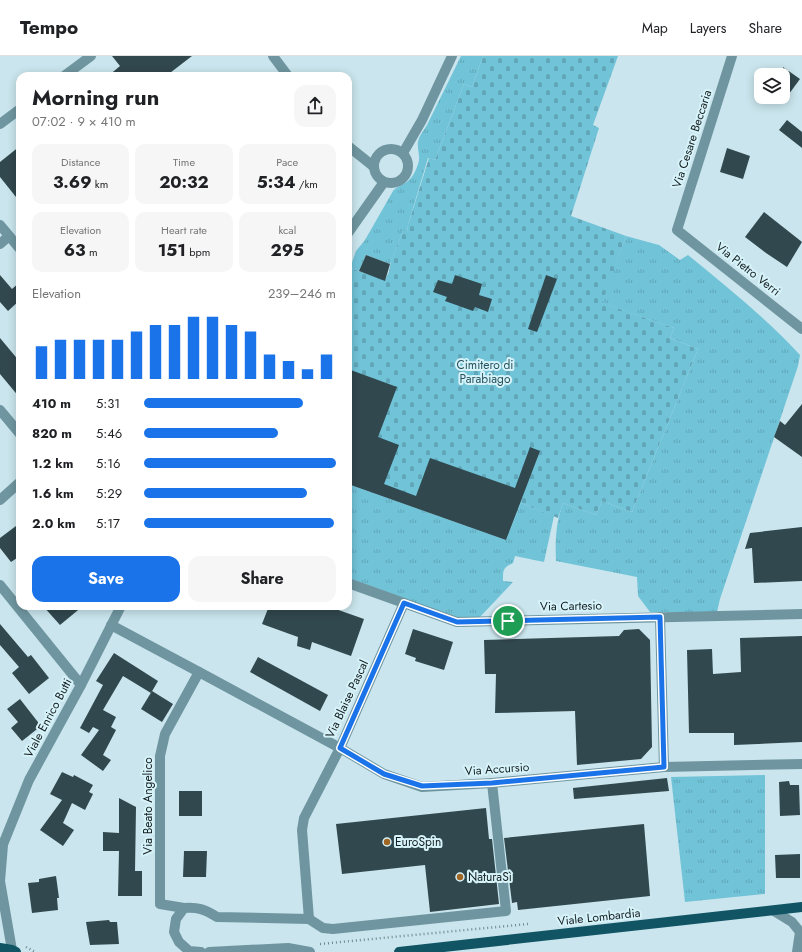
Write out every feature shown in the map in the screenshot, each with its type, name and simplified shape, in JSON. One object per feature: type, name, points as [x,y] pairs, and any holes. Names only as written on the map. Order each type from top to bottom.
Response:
[{"type":"main road","name":"Viale Lombardia","points":[[399,952],[802,907]]},
{"type":"main road","points":[[0,948],[14,951]]},
{"type":"street","points":[[69,72],[90,56]]},
{"type":"street","points":[[273,56],[285,72]]},
{"type":"street","points":[[404,153],[422,120],[452,56]]},
{"type":"street","name":"Via Cesare Beccaria","points":[[677,230],[732,56]]},
{"type":"street","points":[[0,124],[16,112]]},
{"type":"street","points":[[391,148],[404,153],[409,166],[404,178],[397,182],[384,182],[374,172],[373,166],[375,158],[385,149],[391,148]]},
{"type":"street","points":[[352,149],[373,166]]},
{"type":"street","points":[[352,227],[384,182]]},
{"type":"street","points":[[0,225],[16,244]]},
{"type":"street","name":"Via Pietro Verri","points":[[677,230],[802,329]]},
{"type":"street","points":[[0,244],[9,236]]},
{"type":"street","points":[[0,410],[16,429]]},
{"type":"street","points":[[0,500],[16,486]]},
{"type":"street","name":"Via Cartesio","points":[[352,584],[457,622],[802,614]]},
{"type":"street","points":[[0,585],[16,605]]},
{"type":"street","name":"Via Blaise Pascal","points":[[199,672],[340,748],[404,603]]},
{"type":"street","points":[[20,610],[81,685]]},
{"type":"street","name":"Viale Enrico Butti","points":[[14,951],[0,881],[1,848],[29,780],[81,685],[119,610]]},
{"type":"street","points":[[660,617],[664,767]]},
{"type":"street","points":[[111,625],[199,672]]},
{"type":"street","name":"Via Beato Angelico","points":[[184,908],[160,904],[160,756],[165,734],[199,672]]},
{"type":"street","points":[[309,919],[302,830],[304,818],[340,748]]},
{"type":"street","name":"Via Accursio","points":[[340,748],[384,774],[422,786],[492,783],[664,767],[802,764]]},
{"type":"street","points":[[201,952],[189,951],[179,942],[174,932],[176,919],[184,908],[196,907],[208,911],[217,917],[309,919],[323,928],[333,929],[506,910],[492,783]]},
{"type":"street","points":[[774,910],[801,930],[797,952]]},
{"type":"street","points":[[209,952],[288,948],[310,952]]},
{"type":"green space","points":[[461,56],[483,56],[472,87],[464,84],[435,160],[428,158],[407,233],[403,231],[390,264],[366,255],[359,271],[352,269],[352,262],[356,251],[365,240],[393,191],[408,181],[414,173],[419,161],[419,138]]},
{"type":"green space","name":"Cimitero di Parabiago","points":[[483,56],[618,56],[593,125],[599,128],[571,216],[626,236],[602,303],[674,328],[670,338],[698,349],[632,512],[602,501],[596,515],[563,503],[558,518],[521,503],[506,540],[352,485],[352,269],[385,280],[403,231],[407,232],[429,158],[435,160],[464,84],[472,87]]},
{"type":"green space","points":[[626,236],[659,245],[680,260],[688,255],[760,316],[800,355],[798,366],[720,599],[717,612],[650,612],[638,596],[637,577],[556,561],[556,531],[563,503],[596,515],[602,501],[632,512],[698,349],[670,338],[674,328],[601,303]]},
{"type":"green space","points":[[352,485],[506,540],[521,503],[554,516],[544,562],[515,556],[513,563],[504,569],[503,574],[503,581],[513,582],[479,618],[456,617],[352,579]]},
{"type":"green space","points":[[765,775],[765,894],[685,902],[671,777]]},
{"type":"building","points":[[112,56],[192,56],[171,72],[113,72],[120,66]]},
{"type":"building","points":[[790,72],[800,79],[790,93]]},
{"type":"building","points":[[787,120],[802,132],[802,148],[779,130]]},
{"type":"building","points":[[727,148],[750,156],[743,179],[720,172]]},
{"type":"building","points":[[16,149],[16,197],[0,177],[0,162]]},
{"type":"building","points":[[764,212],[802,242],[787,267],[745,237]]},
{"type":"building","points":[[366,255],[390,264],[385,281],[359,271]]},
{"type":"building","points":[[0,275],[12,289],[16,286],[16,304],[8,311],[0,302]]},
{"type":"building","points":[[455,275],[482,284],[479,295],[492,299],[488,312],[475,307],[473,311],[445,301],[447,297],[433,292],[438,280],[452,284]]},
{"type":"building","points":[[546,275],[557,279],[537,332],[528,329]]},
{"type":"building","points":[[0,338],[16,357],[16,393],[0,374]]},
{"type":"building","points":[[352,370],[397,387],[378,437],[399,445],[384,484],[416,496],[430,458],[515,488],[530,447],[540,451],[506,540],[352,485]]},
{"type":"building","points":[[802,404],[802,457],[774,437],[780,421],[785,425]]},
{"type":"building","points":[[16,526],[16,559],[11,562],[0,548],[0,538]]},
{"type":"building","points":[[802,527],[802,581],[754,583],[752,548],[745,549],[750,533]]},
{"type":"building","points":[[47,610],[78,610],[60,625]]},
{"type":"building","points":[[267,610],[338,610],[364,619],[351,656],[312,642],[310,650],[297,646],[298,637],[262,624]]},
{"type":"building","points":[[0,624],[28,657],[31,655],[49,678],[29,694],[12,673],[19,667],[0,645]]},
{"type":"building","points":[[413,629],[453,642],[444,670],[415,661],[416,658],[405,654]]},
{"type":"building","points":[[639,629],[650,640],[652,747],[641,759],[577,765],[575,711],[495,713],[496,674],[485,674],[484,640],[619,636],[624,630]]},
{"type":"building","points":[[802,636],[802,742],[734,745],[734,733],[689,733],[687,650],[712,649],[713,674],[741,672],[740,638]]},
{"type":"building","points":[[114,653],[158,681],[151,693],[123,676],[103,710],[116,717],[111,727],[116,730],[103,755],[111,760],[103,771],[81,755],[99,730],[93,727],[89,733],[80,728],[103,685],[96,681]]},
{"type":"building","points":[[258,657],[328,695],[320,711],[250,672]]},
{"type":"building","points":[[152,691],[173,704],[162,722],[141,709]]},
{"type":"building","points":[[20,699],[41,726],[22,741],[11,728],[18,722],[7,709]]},
{"type":"building","points":[[62,772],[73,777],[74,775],[93,785],[89,792],[93,794],[85,810],[72,803],[63,823],[74,830],[63,846],[40,830],[62,800],[50,794]]},
{"type":"building","points":[[667,778],[669,791],[574,799],[573,788]]},
{"type":"building","points":[[789,781],[790,785],[799,785],[800,815],[780,816],[779,782]]},
{"type":"building","points":[[179,791],[202,791],[202,816],[179,816]]},
{"type":"building","points":[[119,798],[136,807],[135,871],[142,871],[142,896],[118,896],[119,851],[103,851],[103,832],[119,833]]},
{"type":"building","points":[[486,808],[489,839],[492,839],[499,904],[430,912],[425,865],[342,874],[336,824]]},
{"type":"building","points":[[644,824],[650,896],[518,910],[517,902],[512,903],[504,838]]},
{"type":"building","points":[[184,851],[207,851],[206,877],[183,877]]},
{"type":"building","points":[[800,854],[800,878],[776,878],[775,855]]},
{"type":"building","points":[[56,876],[59,898],[57,898],[58,910],[32,913],[28,883],[39,882],[39,879]]},
{"type":"building","points":[[109,920],[110,922],[117,922],[119,944],[90,945],[86,922]]},
{"type":"place","name":"EuroSpin","points":[[387,842]]},
{"type":"place","name":"NaturaSì","points":[[460,877]]},
{"type":"route","points":[[404,603],[457,622],[508,621],[660,617],[664,767],[492,783],[422,786],[384,774],[340,748],[404,603]]}]
